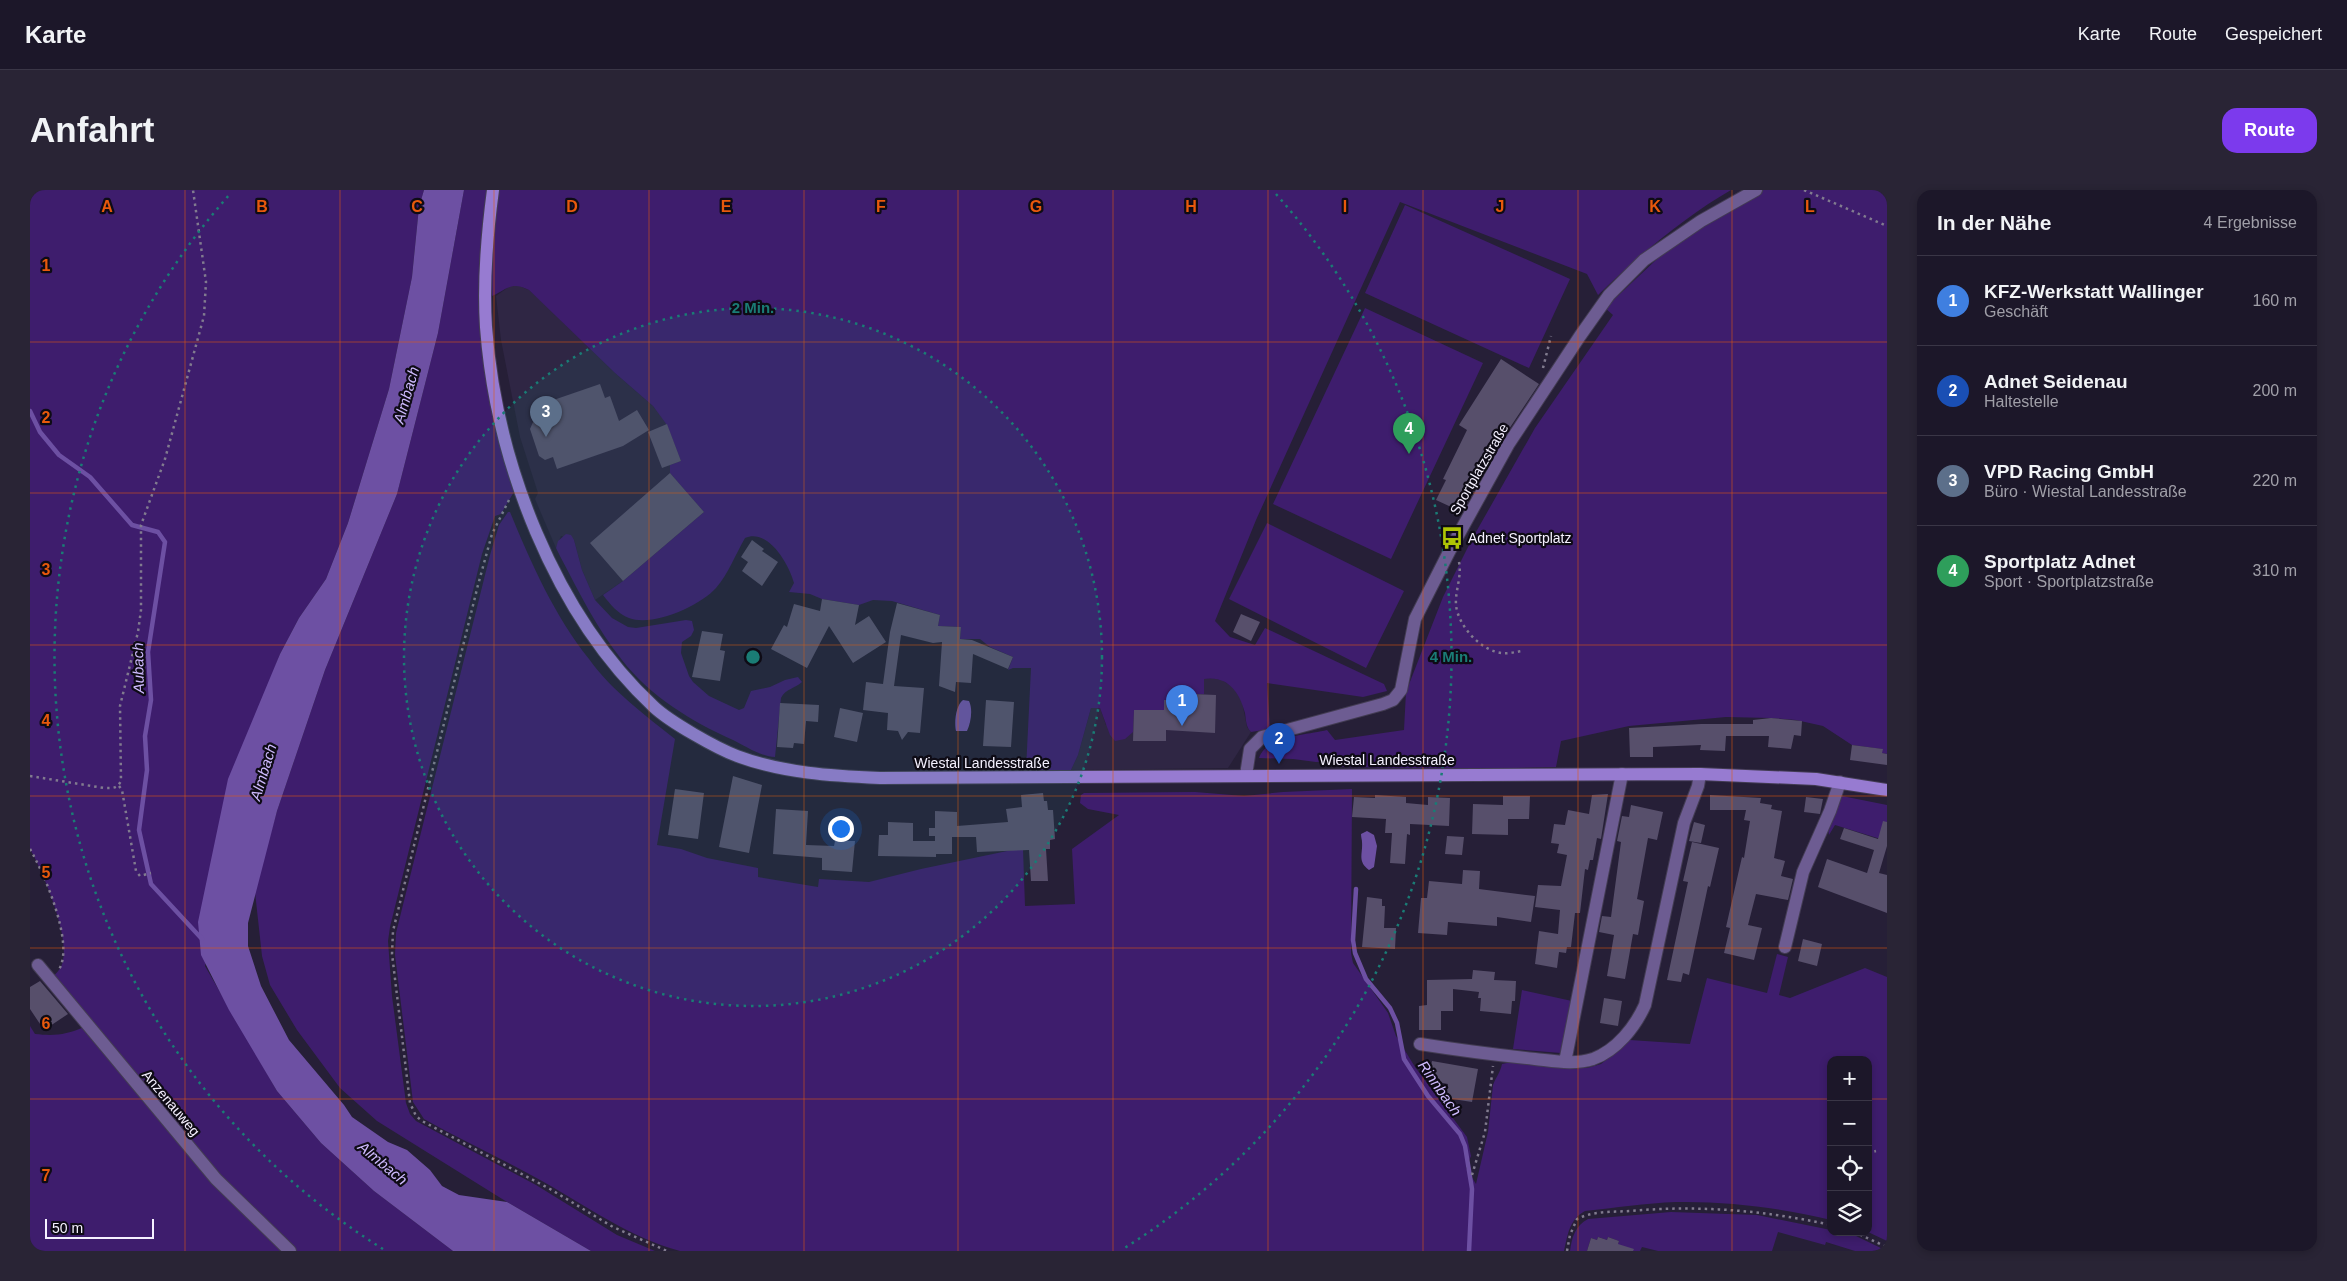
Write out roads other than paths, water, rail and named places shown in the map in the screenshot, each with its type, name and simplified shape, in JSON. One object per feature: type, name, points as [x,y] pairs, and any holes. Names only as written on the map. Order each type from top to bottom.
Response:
[{"type":"main road","name":"Wiestal Landesstraße","points":[[493,190],[485,268],[487,329],[500,416],[518,486],[534,526],[582,618],[613,662],[655,708],[701,738],[736,755],[760,763],[818,774],[880,778],[1700,774],[1770,776],[1840,782],[1887,790]]},
{"type":"street","name":"Sportplatzstraße","points":[[1246,775],[1250,748],[1262,737],[1383,704],[1398,695],[1403,684],[1415,619],[1450,550],[1508,445],[1609,296],[1644,260],[1701,221],[1756,190]]},
{"type":"street","points":[[1565,1062],[1622,774]]},
{"type":"street","points":[[1420,1044],[1495,1055],[1565,1062],[1584,1061],[1601,1055],[1619,1041],[1640,1015],[1648,993],[1684,823],[1698,786],[1700,774]]},
{"type":"street","points":[[1785,947],[1802,872],[1830,811],[1840,782]]},
{"type":"street","name":"Anzenauweg","points":[[38,966],[216,1180],[290,1251]]},
{"type":"water","name":"Almbach","points":[[424,190],[464,190],[438,333],[397,494],[325,670],[277,811],[248,923],[248,946],[261,986],[289,1040],[352,1117],[388,1142],[407,1150],[430,1170],[442,1186],[459,1195],[507,1202],[591,1251],[453,1251],[374,1191],[321,1143],[277,1091],[229,1010],[201,955],[198,922],[228,779],[280,654],[299,618],[326,579],[348,523],[389,389],[412,277],[419,207]]},
{"type":"water","points":[[963,700],[969,701],[970,704],[970,724],[967,731],[956,731],[956,714]]},
{"type":"water","points":[[1367,831],[1374,835],[1377,846],[1374,867],[1369,870],[1363,864],[1361,857],[1361,834]]},
{"type":"waterway","name":"Aubach","points":[[30,411],[40,432],[59,455],[90,477],[132,525],[158,532],[165,542],[148,652],[151,700],[145,736],[147,770],[139,830],[151,884],[202,939]]},
{"type":"waterway","name":"Rinnbach","points":[[1356,889],[1353,940],[1355,953],[1366,979],[1390,1008],[1397,1023],[1404,1059],[1428,1096],[1460,1134],[1465,1146],[1472,1189],[1469,1251]]},
{"type":"place","name":"VPD Racing GmbH","points":[[546,437]]},
{"type":"place","name":"Sportplatz Adnet","points":[[1409,454]]},
{"type":"place","name":"Adnet Sportplatz","points":[[1452,538]]},
{"type":"place","name":"KFZ-Werkstatt Wallinger","points":[[1182,726]]},
{"type":"place","name":"Adnet Seidenau","points":[[1279,764]]}]
